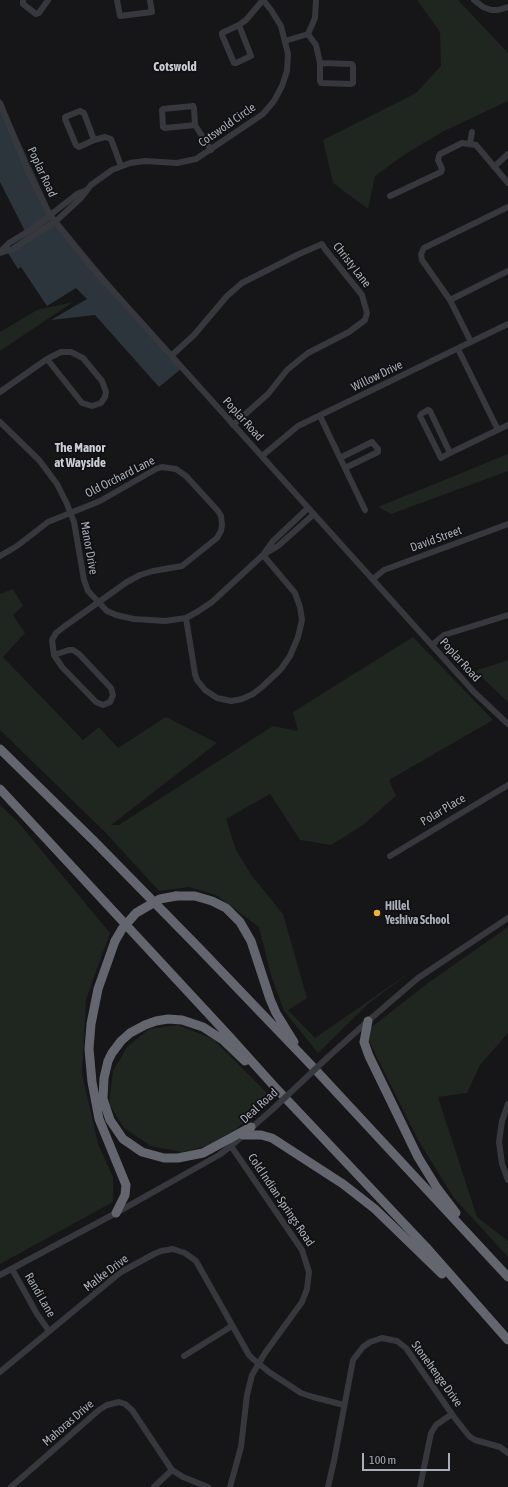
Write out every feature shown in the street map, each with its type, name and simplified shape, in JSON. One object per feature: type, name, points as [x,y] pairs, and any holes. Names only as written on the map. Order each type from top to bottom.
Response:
[{"type":"highway","points":[[0,749],[156,904],[303,1056],[508,1277]]},
{"type":"highway","points":[[0,789],[182,984],[273,1086],[426,1247],[491,1322]]},
{"type":"highway","points":[[116,1213],[123,1201],[126,1185],[99,1119],[92,1082],[89,1049],[91,1024],[102,973],[122,929],[136,912],[160,899],[176,896],[195,896],[212,901],[226,908],[240,922],[251,941],[276,1013],[303,1056]]},
{"type":"highway","points":[[251,1127],[215,1148],[194,1156],[170,1158],[142,1152],[123,1139],[107,1114],[103,1099],[103,1084],[108,1061],[121,1041],[135,1030],[156,1021],[168,1019],[182,1020],[203,1027],[216,1034],[273,1086]]},
{"type":"highway","points":[[368,1021],[365,1033],[365,1046],[393,1109],[420,1162],[469,1235]]},
{"type":"highway","points":[[243,1135],[266,1135],[278,1140],[359,1196],[384,1217],[508,1340]]},
{"type":"street","points":[[23,0],[23,4],[36,14],[39,13],[48,0]]},
{"type":"street","points":[[117,0],[120,16],[152,12],[150,0]]},
{"type":"street","points":[[239,25],[252,56],[236,64],[234,63],[222,33],[246,20],[263,0]]},
{"type":"street","name":"Cotswold Circle","points":[[55,222],[81,198],[87,190],[107,173],[130,163],[145,161],[170,164],[183,163],[196,159],[258,118],[274,101],[282,86],[288,54],[278,19],[263,0]]},
{"type":"street","points":[[285,41],[308,34],[315,18],[316,0]]},
{"type":"street","points":[[474,0],[483,8],[492,10],[508,7]]},
{"type":"street","points":[[308,34],[316,45],[320,63],[320,81],[322,83],[353,83],[352,64],[320,63]]},
{"type":"street","name":"Poplar Road","points":[[0,103],[29,174],[50,215],[87,262],[474,692],[508,724]]},
{"type":"street","points":[[195,124],[165,128],[162,127],[162,110],[163,108],[193,106],[195,124],[211,150]]},
{"type":"street","points":[[94,140],[82,112],[77,111],[65,117],[65,121],[77,147],[105,136],[111,139],[121,166]]},
{"type":"street","points":[[470,143],[472,132]]},
{"type":"street","points":[[390,196],[441,172],[442,170],[438,160],[440,154],[462,143],[476,145],[508,183]]},
{"type":"street","points":[[494,167],[508,154]]},
{"type":"street","name":"Cotswold Circle","points":[[50,215],[77,194],[87,190]]},
{"type":"street","points":[[471,342],[450,300],[422,260],[422,251],[424,248],[508,207]]},
{"type":"street","points":[[0,253],[9,243],[35,227],[50,215]]},
{"type":"street","points":[[0,253],[13,249],[55,222]]},
{"type":"street","name":"Christy Lane","points":[[172,356],[198,331],[227,296],[242,283],[322,244],[362,295],[367,313],[365,320],[349,332],[298,360],[287,370],[268,394],[234,425]]},
{"type":"street","points":[[450,300],[508,271]]},
{"type":"street","name":"Willow Drive","points":[[262,456],[294,428],[508,324]]},
{"type":"street","points":[[458,349],[498,430]]},
{"type":"street","points":[[0,392],[47,359],[59,353],[71,352],[83,358],[104,385],[106,392],[104,400],[97,405],[92,406],[82,403],[47,359]]},
{"type":"street","points":[[450,453],[430,411],[428,410],[421,414],[420,416],[441,458],[508,425]]},
{"type":"street","points":[[320,416],[365,510]]},
{"type":"street","name":"Manor Drive","points":[[0,422],[39,460],[50,473],[63,495],[71,512],[77,532],[84,580],[91,595],[107,611],[124,617],[165,621],[186,618],[205,608],[263,555],[278,546],[314,514]]},
{"type":"street","points":[[340,458],[372,442],[378,449],[378,452],[345,468]]},
{"type":"street","name":"Old Orchard Lane","points":[[0,556],[17,546],[48,522],[100,501],[156,469],[168,467],[176,469],[186,476],[221,516],[222,525],[218,535],[188,562],[175,568],[153,571],[140,575],[98,602],[56,633],[52,640],[54,655]]},
{"type":"street","name":"Manor Drive","points":[[263,555],[273,541],[308,508]]},
{"type":"street","name":"David Street","points":[[373,579],[384,570],[508,524]]},
{"type":"street","points":[[186,618],[195,674],[205,690],[217,698],[232,701],[247,697],[262,688],[281,669],[290,656],[298,637],[302,620],[300,606],[295,593],[263,555]]},
{"type":"street","points":[[432,645],[444,635],[508,615]]},
{"type":"street","points":[[69,650],[73,650],[79,654],[111,688],[113,695],[110,702],[103,705],[96,702],[62,667],[54,655],[69,650]]},
{"type":"street","name":"Polar Place","points":[[390,856],[508,785]]},
{"type":"street","name":"Deal Road","points":[[0,1275],[208,1162],[232,1146],[327,1058],[418,978],[508,918]]},
{"type":"street","points":[[508,1104],[502,1121],[499,1142],[502,1164],[508,1180]]},
{"type":"street","name":"Cold Indian Springs Road","points":[[230,1487],[242,1447],[249,1385],[252,1375],[258,1363],[302,1302],[307,1289],[309,1268],[302,1250],[232,1146]]},
{"type":"street","name":"Malke Drive","points":[[0,1372],[121,1272],[154,1254],[169,1249],[185,1253],[196,1261],[249,1355],[258,1363],[301,1393],[344,1404]]},
{"type":"street","name":"Randi Lane","points":[[12,1269],[37,1314],[49,1331]]},
{"type":"street","points":[[184,1356],[232,1326]]},
{"type":"street","name":"Stonehenge Drive","points":[[328,1487],[352,1363],[362,1347],[376,1339],[387,1338],[397,1341],[406,1348],[452,1414],[470,1436],[475,1440],[500,1446],[508,1453]]},
{"type":"street","name":"Mahoras Drive","points":[[11,1487],[99,1410],[113,1402],[125,1404],[132,1410],[172,1470],[183,1477],[208,1487]]},
{"type":"street","points":[[420,1487],[431,1433],[436,1425],[452,1414]]},
{"type":"street","points":[[154,1487],[172,1470]]},
{"type":"shaded area","points":[[417,0],[458,0],[508,53],[508,101],[442,132],[404,155],[375,176],[368,209],[333,183],[323,140],[416,93],[441,66],[440,32]]},
{"type":"shaded area","points":[[0,98],[52,213],[181,369],[159,387],[95,315],[51,320],[87,299],[76,288],[47,306],[21,267],[18,269],[6,250],[27,235],[0,182]]},
{"type":"shaded area","points":[[73,302],[0,351],[0,332],[37,310]]},
{"type":"shaded area","points":[[508,454],[508,471],[391,514],[378,507]]},
{"type":"shaded area","points":[[13,589],[23,606],[13,615],[25,633],[3,657],[83,740],[99,727],[118,748],[166,717],[217,743],[111,825],[119,825],[273,726],[298,731],[293,712],[413,637],[493,720],[389,780],[396,796],[363,825],[331,845],[300,840],[270,794],[226,819],[236,850],[252,876],[283,914],[307,998],[288,1010],[315,1038],[416,968],[369,1003],[318,1053],[284,1011],[271,975],[259,927],[216,895],[189,887],[159,891],[106,833],[0,730],[0,594]]},
{"type":"shaded area","points":[[508,660],[508,702],[475,671]]},
{"type":"shaded area","points":[[0,805],[18,822],[110,933],[86,999],[82,1074],[98,1144],[113,1177],[113,1202],[0,1264]]},
{"type":"shaded area","points":[[508,927],[508,1033],[480,1065],[467,1093],[438,1097],[477,1217],[508,1241],[508,1257],[454,1198],[418,1140],[368,1039],[369,1029],[428,983]]},
{"type":"shaded area","points":[[178,1025],[213,1039],[272,1098],[235,1130],[206,1146],[182,1152],[151,1146],[124,1128],[109,1104],[113,1071],[127,1047],[149,1029]]},
{"type":"place","name":"Hillel Yeshiva School","points":[[377,913]]},
{"type":"district","name":"Cotswold","points":[[175,67]]},
{"type":"district","name":"The Manor at Wayside","points":[[80,456]]}]
